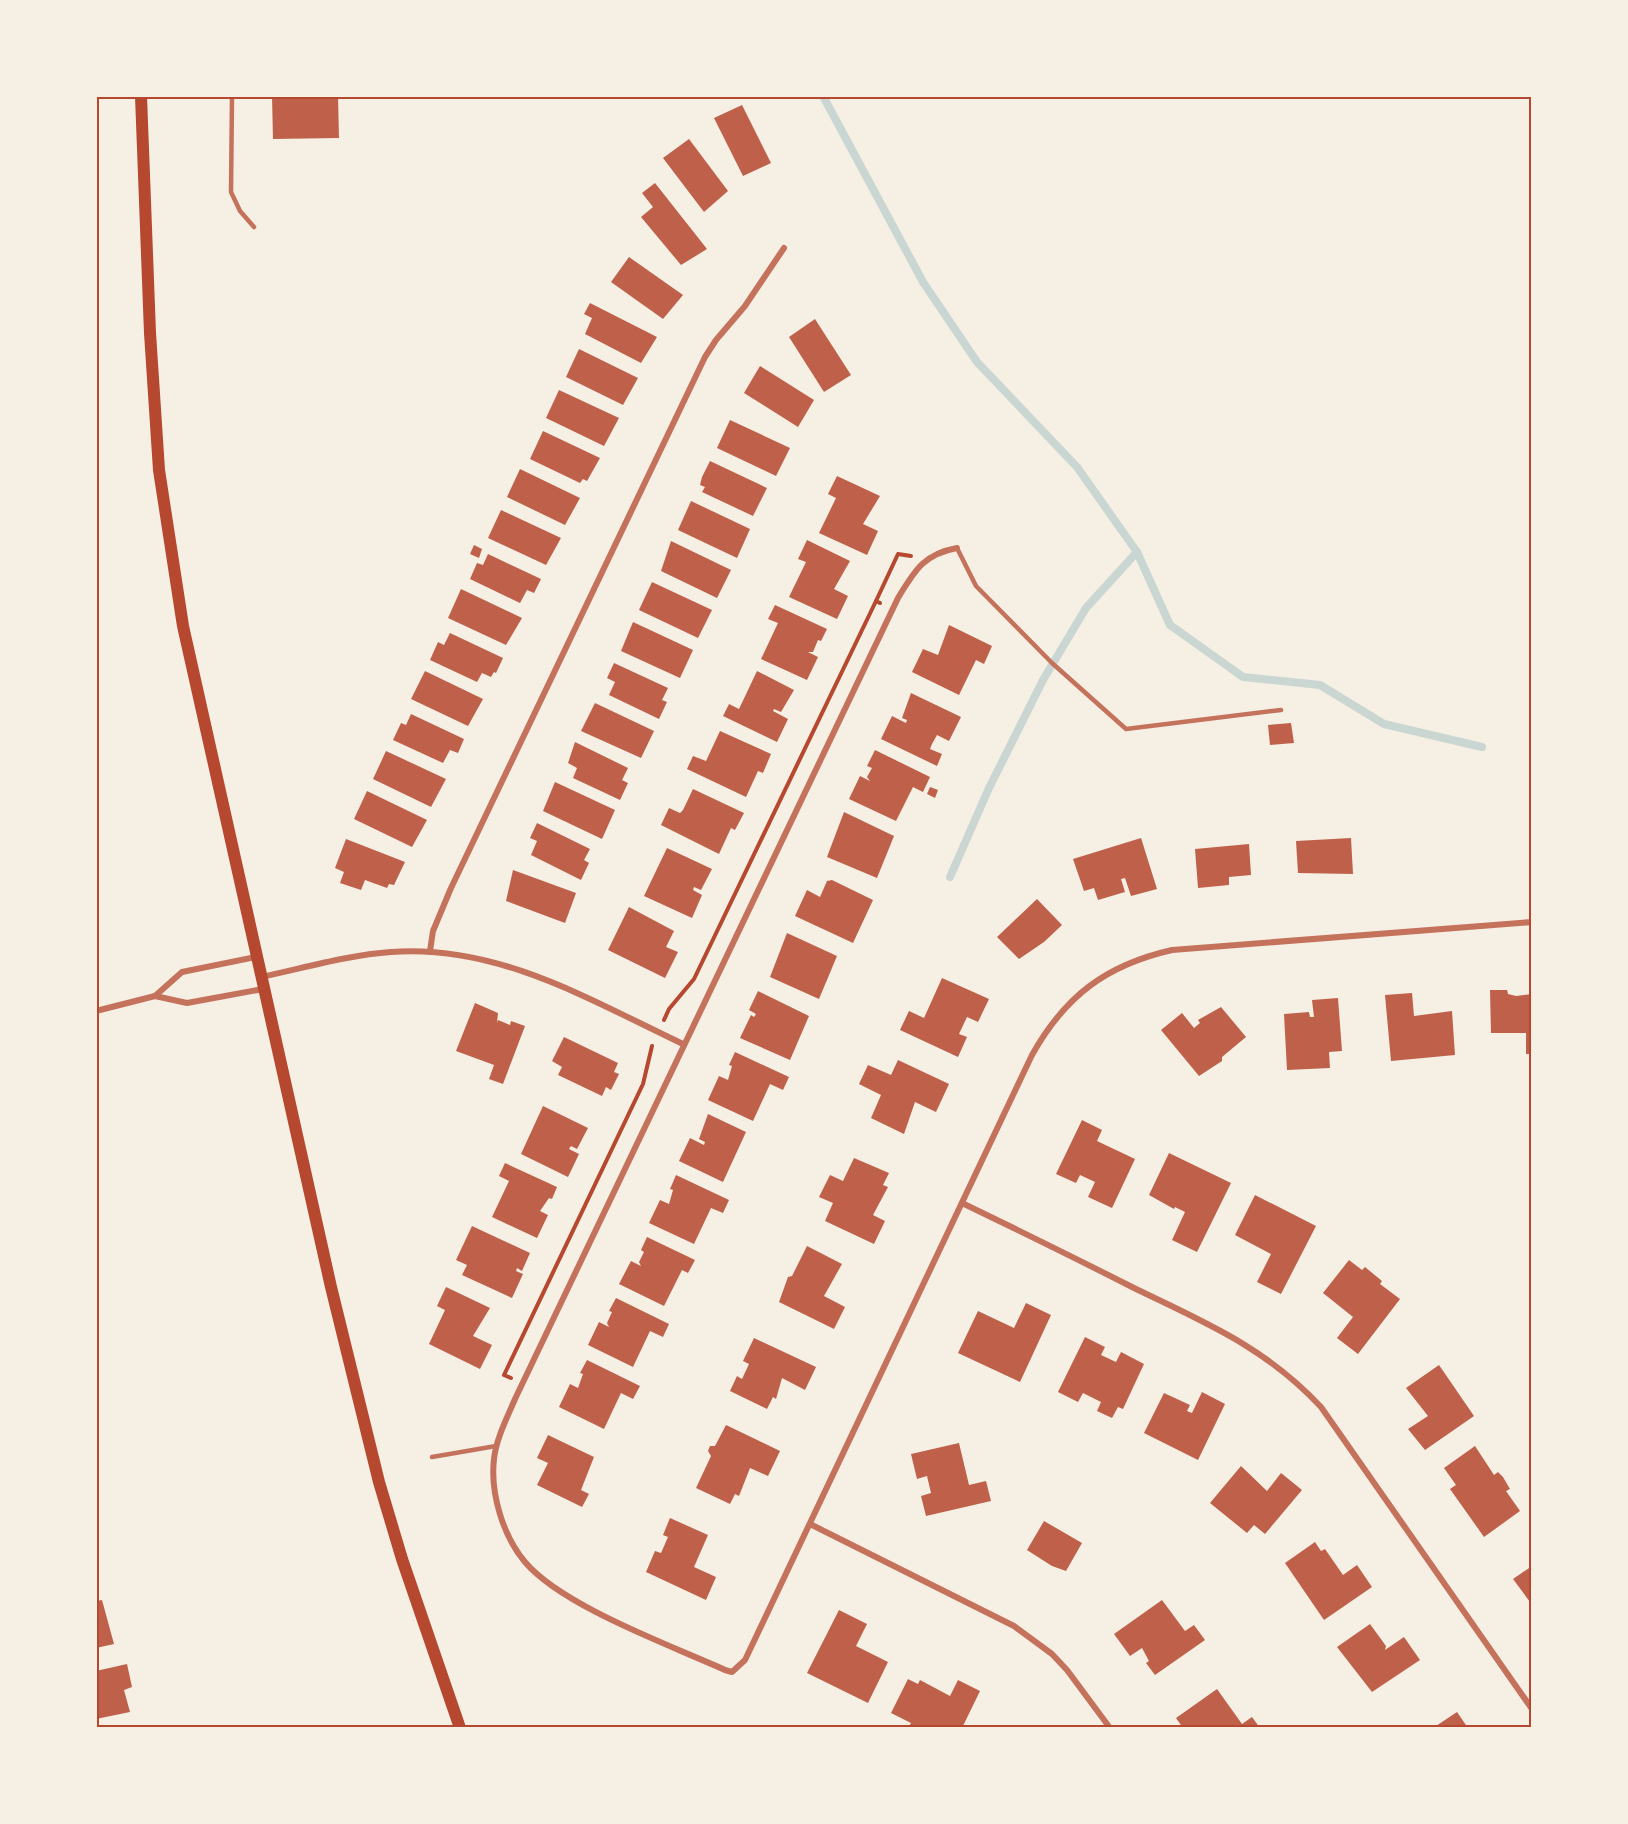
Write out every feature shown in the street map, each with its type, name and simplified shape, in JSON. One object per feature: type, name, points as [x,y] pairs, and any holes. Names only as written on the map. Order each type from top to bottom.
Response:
[{"type":"main road","points":[[141,96],[150,333],[159,470],[168,538],[188,649],[331,1287],[380,1482],[402,1559],[460,1728]]},
{"type":"street","points":[[430,951],[433,931],[451,888],[705,357],[716,340],[745,306],[784,248]]},
{"type":"street","points":[[957,548],[933,554],[924,562],[898,598],[522,1383],[496,1446],[493,1472],[499,1509],[515,1549],[525,1563],[544,1581],[568,1597],[724,1670],[732,1672],[745,1660],[1045,1032],[1080,992],[1123,965],[1172,950],[1532,922]]},
{"type":"street","points":[[96,1011],[155,996],[187,1003],[382,953],[430,951],[481,958],[534,974],[683,1044]]},
{"type":"street","points":[[155,996],[182,972],[256,957]]},
{"type":"street","points":[[962,1203],[1233,1336],[1270,1360],[1300,1384],[1321,1407],[1532,1709]]},
{"type":"street","points":[[810,1524],[1014,1626],[1052,1654],[1067,1670],[1110,1728]]},
{"type":"lane","points":[[232,96],[231,192],[240,211],[255,227]]},
{"type":"lane","points":[[957,548],[976,586],[1052,663],[1126,729],[1281,710]]},
{"type":"lane","points":[[432,1457],[496,1446]]},
{"type":"path","points":[[522,1383],[504,1375],[643,1084],[648,1057],[658,1032],[669,1009],[694,979],[876,601]]},
{"type":"building","points":[[272,96],[338,96],[339,138],[273,139]]},
{"type":"building","points":[[742,105],[771,163],[743,176],[714,118]]},
{"type":"building","points":[[689,139],[728,191],[704,212],[663,158]]},
{"type":"building","points":[[655,183],[707,249],[681,265],[641,217],[653,207],[642,193]]},
{"type":"building","points":[[629,257],[683,295],[663,319],[611,282]]},
{"type":"building","points":[[590,303],[657,337],[641,363],[585,334],[592,318],[584,314]]},
{"type":"building","points":[[815,319],[851,375],[824,392],[789,337]]},
{"type":"building","points":[[579,349],[638,378],[623,405],[566,377]]},
{"type":"building","points":[[760,366],[814,400],[798,427],[744,393]]},
{"type":"building","points":[[559,390],[619,418],[604,446],[546,418]]},
{"type":"building","points":[[730,420],[790,448],[776,476],[717,448]]},
{"type":"building","points":[[543,431],[600,458],[587,481],[583,479],[580,483],[530,459]]},
{"type":"building","points":[[710,461],[767,488],[753,516],[702,492],[705,487],[700,485],[702,477]]},
{"type":"building","points":[[520,469],[580,498],[565,525],[507,497]]},
{"type":"building","points":[[837,476],[880,496],[863,524],[878,531],[867,555],[819,533],[836,498],[828,494]]},
{"type":"building","points":[[691,501],[750,529],[737,558],[678,530]]},
{"type":"building","points":[[501,510],[561,538],[546,565],[488,538]]},
{"type":"building","points":[[807,540],[850,561],[834,589],[848,596],[837,619],[789,597],[806,562],[798,559]]},
{"type":"building","points":[[671,541],[731,570],[717,598],[661,571]]},
{"type":"building","points":[[474,545],[482,549],[479,558],[470,554]]},
{"type":"building","points":[[488,554],[541,579],[534,593],[527,590],[520,603],[470,579],[477,563],[483,565]]},
{"type":"building","points":[[652,582],[712,610],[698,638],[639,610]]},
{"type":"building","points":[[461,589],[522,618],[506,645],[448,618]]},
{"type":"building","points":[[775,605],[827,629],[821,641],[818,640],[813,652],[808,652],[818,657],[807,680],[761,659],[778,623],[768,619]]},
{"type":"building","points":[[633,622],[693,650],[680,678],[621,651]]},
{"type":"building","points":[[949,625],[992,646],[984,664],[976,660],[959,695],[912,672],[923,649],[938,655]]},
{"type":"building","points":[[450,633],[503,658],[496,673],[494,672],[491,677],[482,673],[477,682],[430,660],[438,642],[444,645]]},
{"type":"building","points":[[614,663],[668,688],[662,700],[667,702],[659,719],[609,695],[615,682],[607,678]]},
{"type":"building","points":[[425,671],[483,699],[468,726],[411,699]]},
{"type":"building","points":[[757,671],[794,690],[781,712],[774,709],[773,711],[788,719],[777,742],[723,716],[729,704],[739,709]]},
{"type":"building","points":[[911,693],[961,717],[949,741],[937,735],[932,744],[930,749],[942,754],[937,766],[881,739],[892,716],[906,723],[907,720],[902,718]]},
{"type":"building","points":[[595,703],[654,731],[641,758],[581,731]]},
{"type":"building","points":[[411,714],[464,739],[458,753],[450,750],[443,763],[393,740],[401,723],[406,725]]},
{"type":"building","points":[[1291,723],[1294,743],[1270,745],[1268,725]]},
{"type":"building","points":[[720,731],[771,754],[763,773],[758,771],[746,797],[687,769],[693,756],[706,761]]},
{"type":"building","points":[[575,742],[628,768],[622,780],[628,783],[620,800],[573,778],[577,768],[568,763]]},
{"type":"building","points":[[875,750],[930,777],[923,792],[913,787],[896,821],[849,799],[860,776],[870,781],[867,777],[872,768],[867,766]]},
{"type":"building","points":[[386,751],[446,779],[431,807],[373,779]]},
{"type":"building","points":[[555,782],[615,810],[602,839],[543,811]]},
{"type":"building","points":[[930,787],[938,790],[935,798],[927,794]]},
{"type":"building","points":[[693,789],[744,813],[735,830],[731,828],[719,854],[661,825],[669,808],[680,813],[683,810]]},
{"type":"building","points":[[367,791],[427,820],[412,847],[354,819]]},
{"type":"building","points":[[844,812],[894,836],[877,878],[827,857]]},
{"type":"building","points":[[537,823],[590,849],[584,860],[589,863],[581,880],[531,855],[537,841],[530,838]]},
{"type":"building","points":[[1141,838],[1157,889],[1131,896],[1125,878],[1121,879],[1125,892],[1098,900],[1094,888],[1084,891],[1073,859]]},
{"type":"building","points":[[1351,838],[1353,874],[1298,873],[1296,841]]},
{"type":"building","points":[[346,839],[405,862],[394,885],[389,884],[387,888],[365,880],[361,890],[340,883],[344,872],[335,868]]},
{"type":"building","points":[[1249,844],[1251,875],[1229,877],[1229,885],[1198,888],[1195,849]]},
{"type":"building","points":[[667,848],[712,869],[701,890],[694,887],[693,890],[702,895],[692,918],[644,896]]},
{"type":"building","points":[[513,870],[576,893],[565,923],[506,901]]},
{"type":"building","points":[[832,880],[873,900],[853,943],[795,916],[807,890],[820,897],[827,881]]},
{"type":"building","points":[[1037,899],[1062,925],[1044,942],[1019,959],[997,937]]},
{"type":"building","points":[[629,907],[674,931],[666,947],[678,952],[665,978],[608,950]]},
{"type":"building","points":[[787,933],[837,956],[819,999],[770,977]]},
{"type":"building","points":[[942,978],[989,999],[978,1022],[967,1017],[959,1034],[967,1037],[958,1057],[900,1030],[909,1011],[924,1018]]},
{"type":"building","points":[[1490,990],[1507,990],[1508,994],[1516,996],[1532,994],[1532,1054],[1526,1054],[1526,1033],[1491,1033]]},
{"type":"building","points":[[758,991],[809,1016],[790,1060],[740,1038],[751,1015],[754,1017],[756,1014],[749,1010]]},
{"type":"building","points":[[1412,993],[1414,1016],[1452,1011],[1455,1055],[1391,1061],[1385,995]]},
{"type":"building","points":[[1338,998],[1342,1051],[1329,1052],[1330,1068],[1287,1070],[1284,1014],[1309,1012],[1310,1017],[1314,1017],[1312,1000]]},
{"type":"building","points":[[475,1003],[498,1013],[497,1023],[498,1020],[510,1025],[511,1021],[525,1026],[503,1084],[489,1079],[494,1065],[456,1051]]},
{"type":"building","points":[[1221,1007],[1246,1037],[1222,1057],[1222,1061],[1199,1076],[1161,1030],[1182,1013],[1194,1028],[1200,1023],[1198,1020]]},
{"type":"building","points":[[564,1037],[618,1063],[614,1072],[619,1074],[611,1090],[606,1087],[602,1096],[558,1075],[562,1067],[552,1061]]},
{"type":"building","points":[[735,1052],[789,1077],[783,1090],[770,1084],[753,1121],[708,1100],[719,1076],[728,1080],[732,1066],[729,1065]]},
{"type":"building","points":[[898,1060],[949,1084],[936,1112],[915,1102],[904,1134],[871,1118],[881,1095],[859,1084],[868,1065],[891,1075]]},
{"type":"building","points":[[543,1106],[588,1128],[577,1149],[571,1146],[569,1149],[579,1154],[568,1177],[521,1154]]},
{"type":"building","points":[[708,1114],[746,1132],[723,1182],[679,1161],[690,1138],[704,1145],[705,1142],[699,1139]]},
{"type":"building","points":[[1082,1120],[1102,1130],[1097,1141],[1135,1159],[1112,1208],[1088,1197],[1095,1182],[1080,1175],[1076,1183],[1056,1174]]},
{"type":"building","points":[[1169,1153],[1231,1183],[1197,1252],[1172,1240],[1185,1212],[1175,1207],[1174,1209],[1149,1195]]},
{"type":"building","points":[[854,1158],[889,1173],[883,1185],[888,1187],[873,1215],[885,1221],[874,1244],[825,1221],[833,1203],[819,1197],[830,1175],[843,1181]]},
{"type":"building","points":[[505,1163],[557,1187],[552,1199],[549,1198],[540,1211],[548,1215],[537,1238],[492,1217],[509,1181],[499,1176]]},
{"type":"building","points":[[676,1175],[729,1200],[723,1213],[711,1208],[694,1244],[649,1223],[660,1200],[669,1204],[673,1190],[670,1189]]},
{"type":"building","points":[[1255,1195],[1316,1226],[1281,1294],[1257,1282],[1271,1254],[1235,1235]]},
{"type":"building","points":[[472,1226],[530,1253],[522,1271],[517,1268],[516,1271],[523,1274],[512,1298],[462,1275],[467,1265],[456,1260]]},
{"type":"building","points":[[647,1237],[695,1260],[688,1273],[682,1270],[664,1306],[619,1284],[631,1261],[641,1266],[639,1262],[644,1252],[641,1250]]},
{"type":"building","points":[[807,1246],[842,1264],[824,1296],[845,1307],[834,1329],[779,1302],[788,1277],[792,1276]]},
{"type":"building","points":[[1349,1260],[1362,1270],[1365,1267],[1382,1281],[1380,1284],[1400,1299],[1358,1354],[1337,1338],[1353,1317],[1323,1293]]},
{"type":"building","points":[[446,1287],[490,1308],[473,1336],[492,1345],[480,1369],[429,1344],[445,1310],[437,1306]]},
{"type":"building","points":[[616,1298],[669,1324],[663,1337],[650,1331],[633,1367],[588,1345],[599,1322],[609,1327],[607,1323],[612,1312],[609,1311]]},
{"type":"building","points":[[1026,1303],[1051,1315],[1020,1382],[958,1353],[978,1311],[1014,1328]]},
{"type":"building","points":[[1085,1337],[1105,1347],[1101,1355],[1116,1362],[1121,1352],[1144,1364],[1123,1409],[1118,1407],[1112,1418],[1097,1411],[1101,1402],[1083,1393],[1078,1402],[1058,1392]]},
{"type":"building","points":[[754,1338],[816,1367],[805,1390],[782,1378],[776,1399],[773,1397],[767,1409],[730,1391],[737,1376],[742,1379],[749,1364],[743,1361]]},
{"type":"building","points":[[587,1360],[640,1386],[633,1399],[621,1393],[604,1429],[559,1407],[570,1384],[578,1388],[583,1374],[580,1373]]},
{"type":"building","points":[[1439,1365],[1474,1416],[1425,1450],[1408,1429],[1428,1416],[1406,1388]]},
{"type":"building","points":[[1202,1392],[1225,1404],[1198,1460],[1144,1433],[1164,1393],[1190,1405],[1187,1411],[1192,1413]]},
{"type":"building","points":[[726,1425],[780,1451],[768,1476],[750,1468],[739,1496],[735,1494],[730,1504],[696,1488],[711,1456],[708,1451],[710,1446],[715,1446]]},
{"type":"building","points":[[548,1435],[594,1457],[581,1490],[589,1494],[582,1507],[537,1485],[548,1463],[537,1458]]},
{"type":"building","points":[[959,1443],[969,1485],[986,1481],[991,1501],[926,1516],[921,1496],[931,1493],[927,1476],[917,1479],[911,1454]]},
{"type":"building","points":[[1475,1446],[1494,1475],[1498,1472],[1503,1477],[1510,1489],[1506,1491],[1520,1511],[1484,1537],[1450,1489],[1456,1485],[1444,1468]]},
{"type":"building","points":[[1241,1466],[1267,1491],[1281,1473],[1302,1490],[1265,1534],[1254,1525],[1247,1533],[1210,1503]]},
{"type":"building","points":[[670,1518],[708,1535],[694,1567],[716,1577],[706,1600],[646,1572],[655,1551],[661,1553],[668,1537],[663,1535]]},
{"type":"building","points":[[1044,1521],[1082,1543],[1066,1571],[1052,1566],[1027,1550]]},
{"type":"building","points":[[1315,1542],[1321,1551],[1325,1549],[1343,1575],[1357,1565],[1372,1587],[1324,1620],[1285,1563]]},
{"type":"building","points":[[1532,1566],[1532,1600],[1530,1602],[1513,1579]]},
{"type":"building","points":[[102,1600],[114,1644],[96,1648],[96,1601]]},
{"type":"building","points":[[1162,1600],[1185,1631],[1194,1625],[1205,1640],[1155,1675],[1146,1663],[1149,1661],[1142,1648],[1130,1656],[1114,1634]]},
{"type":"building","points":[[839,1610],[867,1624],[856,1646],[888,1662],[868,1703],[807,1673]]},
{"type":"building","points":[[1370,1624],[1386,1646],[1385,1650],[1404,1637],[1420,1660],[1372,1692],[1337,1647]]},
{"type":"building","points":[[127,1664],[132,1687],[124,1690],[130,1712],[96,1719],[96,1671]]},
{"type":"building","points":[[908,1679],[918,1684],[920,1680],[950,1696],[958,1680],[980,1691],[962,1728],[908,1728],[911,1723],[891,1713]]},
{"type":"building","points":[[1217,1689],[1242,1724],[1252,1717],[1260,1728],[1183,1728],[1176,1718]]},
{"type":"building","points":[[1457,1712],[1468,1728],[1433,1728]]},
{"type":"waterway","points":[[823,96],[923,282],[977,362],[1077,467],[1137,552],[1170,625],[1243,677],[1320,685],[1384,724],[1482,747]]},
{"type":"waterway","points":[[950,877],[989,788],[1043,680],[1086,608],[1137,552]]}]
